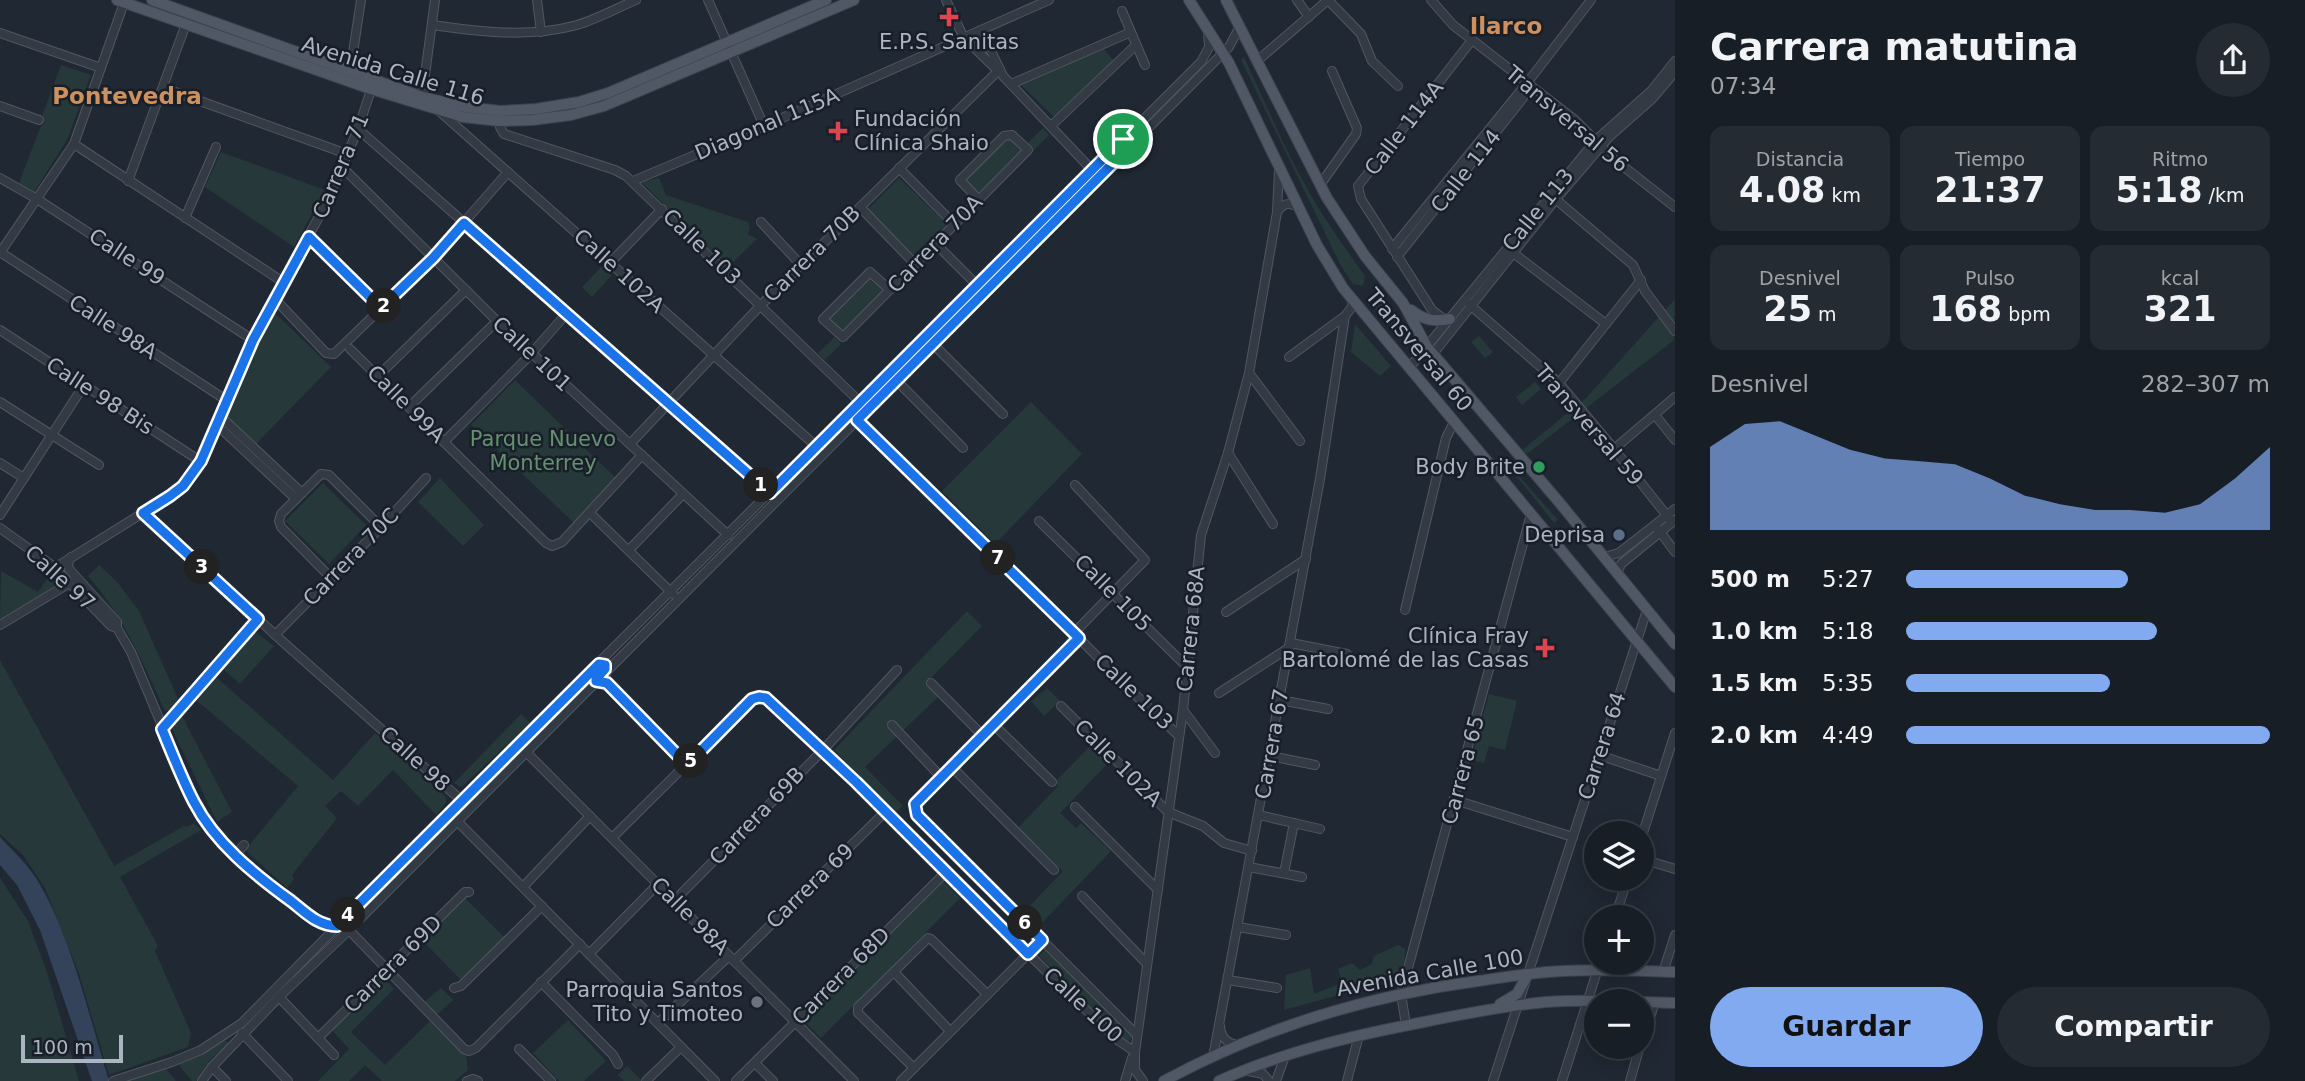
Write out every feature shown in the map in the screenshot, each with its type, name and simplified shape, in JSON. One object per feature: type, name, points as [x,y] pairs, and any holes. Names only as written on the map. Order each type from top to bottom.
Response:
[{"type":"main road","name":"Avenida Calle 116","points":[[152,0],[350,72],[373,85],[500,116]]},
{"type":"main road","name":"Avenida Calle 116","points":[[122,1],[463,117],[555,118],[594,109],[729,48],[826,0]]},
{"type":"main road","name":"Avenida Calle 116","points":[[729,48],[854,0]]},
{"type":"main road","name":"Transversal 60","points":[[1189,0],[1223,53],[1325,260],[1353,300],[1675,687]]},
{"type":"main road","name":"Transversal 60","points":[[1226,0],[1320,185],[1345,228],[1403,303],[1430,351],[1675,645]]},
{"type":"main road","points":[[1403,303],[1424,319],[1448,320]]},
{"type":"main road","name":"Avenida Calle 100","points":[[1164,1081],[1238,1045],[1310,1017],[1401,994],[1584,968]]},
{"type":"main road","points":[[1420,1023],[1425,1018],[1439,1014],[1504,1003],[1517,994],[1528,974]]},
{"type":"main road","points":[[1219,1081],[1285,1056],[1359,1035],[1519,1005],[1584,1001]]},
{"type":"main road","points":[[1655,1002],[1675,1003]]},
{"type":"street","points":[[350,72],[361,0]]},
{"type":"street","points":[[422,97],[435,0]]},
{"type":"street","points":[[537,0],[541,32]]},
{"type":"street","points":[[432,25],[483,32],[541,32],[578,24],[636,0]]},
{"type":"street","points":[[708,0],[764,126]]},
{"type":"street","points":[[946,0],[964,38],[1051,126],[1090,172],[1095,182]]},
{"type":"street","name":"Diagonal 115A","points":[[633,181],[1049,0]]},
{"type":"street","points":[[1297,0],[1309,17]]},
{"type":"street","points":[[1257,61],[1328,0],[1361,34],[1372,61],[1398,86]]},
{"type":"street","name":"Transversal 56","points":[[1431,0],[1453,25],[1575,120],[1621,165],[1675,207]]},
{"type":"street","name":"Calle 114","points":[[1395,253],[1591,0]]},
{"type":"street","points":[[0,252],[74,145],[122,1]]},
{"type":"street","points":[[1122,11],[1145,65]]},
{"type":"street","points":[[128,181],[186,24]]},
{"type":"street","points":[[202,1081],[279,997],[349,930],[1223,53],[1240,26]]},
{"type":"street","points":[[113,1081],[201,1050],[242,1023],[461,800],[1200,62],[1209,47],[1208,28]]},
{"type":"street","points":[[981,30],[1000,72]]},
{"type":"street","points":[[1011,84],[1130,32]]},
{"type":"street","points":[[0,33],[101,68]]},
{"type":"street","name":"Calle 114A","points":[[1448,320],[1432,310],[1361,199],[1358,187],[1472,40]]},
{"type":"street","points":[[1051,126],[1136,45]]},
{"type":"street","name":"Calle 113","points":[[1653,93],[1675,61]]},
{"type":"street","points":[[1320,185],[1356,134],[1357,125],[1332,71]]},
{"type":"street","name":"Carrera 70B","points":[[630,444],[761,305],[1000,72]]},
{"type":"street","name":"Calle 113","points":[[1430,351],[1448,320],[1599,143],[1675,72]]},
{"type":"street","name":"Carrera 71","points":[[52,566],[61,564],[170,496],[183,486],[201,461],[253,340],[309,237],[342,167],[373,85]]},
{"type":"street","points":[[164,88],[347,154]]},
{"type":"street","name":"Calle 102A","points":[[422,97],[816,446]]},
{"type":"street","points":[[0,106],[39,120]]},
{"type":"street","points":[[500,116],[500,127],[504,134],[615,170],[633,181]]},
{"type":"street","points":[[358,130],[778,499]]},
{"type":"street","name":"Carrera 70A","points":[[890,290],[870,272],[823,319],[842,337],[890,290],[915,264],[936,244],[1028,150],[1012,135],[1004,136],[960,180],[978,199]]},
{"type":"street","points":[[1123,139],[1130,146]]},
{"type":"street","points":[[74,145],[284,282]]},
{"type":"street","points":[[185,218],[216,147]]},
{"type":"street","points":[[1313,172],[1334,163]]},
{"type":"street","name":"Calle 101","points":[[342,167],[531,354],[728,535]]},
{"type":"street","points":[[900,168],[954,224]]},
{"type":"street","name":"Carrera 68A","points":[[1143,1081],[1135,1070],[1135,1052],[1183,710],[1201,535],[1228,453],[1249,373],[1277,212],[1279,170]]},
{"type":"street","points":[[274,298],[332,355],[433,258],[508,172]]},
{"type":"street","name":"Calle 99","points":[[0,178],[37,198],[253,340]]},
{"type":"street","name":"Calle 103","points":[[633,181],[860,402]]},
{"type":"street","points":[[1553,197],[1633,265],[1645,291],[1675,331]]},
{"type":"street","points":[[1277,212],[1284,204],[1297,206]]},
{"type":"street","points":[[860,207],[915,264]]},
{"type":"street","points":[[610,263],[662,209]]},
{"type":"street","points":[[761,222],[801,265]]},
{"type":"street","points":[[309,237],[381,308]]},
{"type":"street","points":[[936,244],[977,285]]},
{"type":"street","points":[[1510,250],[1606,324]]},
{"type":"street","name":"Calle 113","points":[[1410,367],[1430,351],[1470,305],[1510,250]]},
{"type":"street","name":"Calle 98A","points":[[0,252],[226,400]]},
{"type":"street","points":[[1559,383],[1641,280]]},
{"type":"street","points":[[378,376],[466,290]]},
{"type":"street","name":"Carrera 67","points":[[1213,1057],[1321,479],[1345,316],[1352,307],[1353,300]]},
{"type":"street","name":"Transversal 59","points":[[1470,305],[1559,383],[1671,519]]},
{"type":"street","points":[[444,442],[531,354],[567,313]]},
{"type":"street","points":[[1289,357],[1345,316]]},
{"type":"street","points":[[409,407],[497,321]]},
{"type":"street","name":"Calle 98 Bis","points":[[0,330],[201,461]]},
{"type":"street","points":[[925,336],[1003,414]]},
{"type":"street","name":"Calle 99A","points":[[350,349],[546,543],[552,546],[562,542],[590,513]]},
{"type":"street","points":[[1249,373],[1300,441]]},
{"type":"street","points":[[897,381],[963,448]]},
{"type":"street","points":[[0,515],[84,385]]},
{"type":"street","points":[[1614,449],[1675,397]]},
{"type":"street","points":[[0,402],[99,465]]},
{"type":"street","name":"Calle 103","points":[[849,413],[1179,736]]},
{"type":"street","points":[[1655,415],[1675,440]]},
{"type":"street","points":[[218,420],[299,496]]},
{"type":"street","points":[[1405,610],[1447,433],[1454,422]]},
{"type":"street","points":[[1228,453],[1273,524]]},
{"type":"street","points":[[642,455],[590,513],[678,599]]},
{"type":"street","points":[[0,463],[24,478]]},
{"type":"street","points":[[331,578],[281,527],[281,514],[321,474],[326,474],[381,527]]},
{"type":"street","name":"Carrera 70C","points":[[275,635],[426,478]]},
{"type":"street","points":[[892,725],[941,777],[994,725],[1146,560],[1075,485]]},
{"type":"street","points":[[629,550],[683,494]]},
{"type":"street","points":[[1604,557],[1616,555],[1657,529],[1671,519],[1675,509]]},
{"type":"street","name":"Calle 98","points":[[143,513],[275,635],[461,800],[456,814],[457,821],[715,1081]]},
{"type":"street","name":"Carrera 65","points":[[1406,1025],[1401,994],[1531,514]]},
{"type":"street","name":"Calle 105","points":[[1040,521],[1186,666]]},
{"type":"street","name":"Calle 97","points":[[0,528],[74,580]]},
{"type":"street","points":[[1657,529],[1675,552]]},
{"type":"street","points":[[1617,574],[1621,564],[1657,529]]},
{"type":"street","name":"Calle 97","points":[[71,557],[68,566],[74,580],[111,626],[117,628],[131,652],[195,804],[218,836],[235,855],[279,893],[325,925],[337,926]]},
{"type":"street","points":[[1226,612],[1306,559]]},
{"type":"street","points":[[0,625],[74,580]]},
{"type":"street","name":"Carrera 64","points":[[1493,1081],[1647,610]]},
{"type":"street","points":[[162,729],[258,619]]},
{"type":"street","points":[[1219,693],[1290,645],[1347,654]]},
{"type":"street","points":[[596,681],[606,668],[604,664],[599,664]]},
{"type":"street","name":"Carrera 69B","points":[[674,901],[823,750],[897,670]]},
{"type":"street","points":[[605,672],[607,683],[687,765],[612,838]]},
{"type":"street","points":[[596,681],[607,683]]},
{"type":"street","points":[[932,683],[983,736]]},
{"type":"street","name":"Calle 100","points":[[687,765],[752,699],[766,698],[886,811],[1028,954],[1119,1041],[1135,1052]]},
{"type":"street","points":[[1280,700],[1328,709]]},
{"type":"street","name":"Calle 102A","points":[[1061,706],[1168,812],[1202,826],[1224,843],[1252,851]]},
{"type":"street","name":"Calle 103","points":[[1183,710],[1215,753]]},
{"type":"street","points":[[994,725],[1052,782]]},
{"type":"street","points":[[1647,821],[1675,733]]},
{"type":"street","name":"Calle 98A","points":[[526,751],[854,1081]]},
{"type":"street","points":[[1599,755],[1661,776]]},
{"type":"street","points":[[1270,756],[1315,765]]},
{"type":"street","points":[[952,767],[1054,870]]},
{"type":"street","name":"Calle 100","points":[[941,777],[915,804],[917,815],[1137,1035]]},
{"type":"street","points":[[1455,800],[1573,837]]},
{"type":"street","points":[[1075,807],[1157,890]]},
{"type":"street","name":"Carrera 69","points":[[658,1023],[732,958],[886,811]]},
{"type":"street","points":[[1259,815],[1320,829]]},
{"type":"street","points":[[523,887],[590,816]]},
{"type":"street","points":[[1284,873],[1294,823]]},
{"type":"street","points":[[235,855],[244,845]]},
{"type":"street","points":[[1654,863],[1675,869]]},
{"type":"street","points":[[1249,867],[1302,877]]},
{"type":"street","name":"Carrera 68D","points":[[736,1081],[946,872]]},
{"type":"street","points":[[589,954],[658,884]]},
{"type":"street","name":"Carrera 69D","points":[[318,1038],[465,892],[469,892]]},
{"type":"street","points":[[1082,897],[1147,964]]},
{"type":"street","points":[[454,988],[461,986],[542,906]]},
{"type":"street","points":[[315,919],[321,930],[322,941]]},
{"type":"street","points":[[1238,927],[1286,935]]},
{"type":"street","points":[[349,930],[464,1049],[470,1051],[580,944]]},
{"type":"street","points":[[1669,972],[1675,935]]},
{"type":"street","points":[[914,1068],[858,1013],[858,1007],[895,973],[926,939],[931,939],[987,994]]},
{"type":"street","points":[[901,1081],[1042,940]]},
{"type":"street","points":[[895,973],[950,1031]]},
{"type":"street","points":[[1228,980],[1277,988]]},
{"type":"street","points":[[541,982],[614,1055],[618,1064]]},
{"type":"street","points":[[279,997],[334,1055]]},
{"type":"street","points":[[1562,1081],[1584,1013]]},
{"type":"street","points":[[242,1023],[243,1035],[288,1081]]},
{"type":"street","points":[[1220,1023],[1223,1037],[1238,1045]]},
{"type":"street","points":[[1347,1081],[1359,1035]]},
{"type":"street","points":[[646,1081],[681,1047]]},
{"type":"street","points":[[519,1049],[551,1081]]},
{"type":"street","name":"Carrera 68A","points":[[1125,1081],[1135,1052]]},
{"type":"street","points":[[1276,1081],[1285,1056]]},
{"type":"street","points":[[1630,1081],[1637,1059]]},
{"type":"street","points":[[755,1063],[773,1081]]},
{"type":"street","points":[[212,1067],[226,1081]]},
{"type":"street","points":[[1244,1070],[1263,1074],[1269,1081]]},
{"type":"green space","points":[[1103,48],[1114,61],[1054,117],[1020,84]]},
{"type":"green space","points":[[1244,57],[1306,186],[1365,276],[1363,286],[1353,284],[1341,266],[1241,60]]},
{"type":"green space","points":[[61,65],[91,75],[67,140],[34,192],[19,183],[40,128],[45,122],[42,116]]},
{"type":"green space","points":[[1043,128],[1049,135],[1032,152],[1026,145]]},
{"type":"green space","points":[[1009,138],[1022,151],[977,195],[964,181]]},
{"type":"green space","points":[[221,152],[325,190],[294,247],[205,187]]},
{"type":"green space","points":[[659,178],[666,195],[748,222],[748,234],[757,239],[728,267],[641,182]]},
{"type":"green space","points":[[899,178],[947,224],[913,255],[868,209]]},
{"type":"green space","points":[[602,266],[612,275],[592,297],[582,287]]},
{"type":"green space","points":[[871,276],[884,289],[841,332],[827,318]]},
{"type":"green space","points":[[1378,297],[1387,302],[1410,340],[1405,343],[1376,310],[1374,301]]},
{"type":"green space","points":[[1675,299],[1674,340],[1527,454],[1522,450],[1586,398]]},
{"type":"green space","points":[[274,312],[331,367],[256,444],[225,414]]},
{"type":"green space","points":[[1355,324],[1391,366],[1380,376],[1351,352]]},
{"type":"green space","points":[[1479,336],[1493,352],[1485,358],[1471,342]]},
{"type":"green space","points":[[835,337],[841,344],[825,360],[818,353]]},
{"type":"green space","name":"Parque Nuevo Monterrey","points":[[515,380],[617,479],[574,523],[471,425]]},
{"type":"green space","points":[[1535,382],[1541,389],[1522,405],[1516,397]]},
{"type":"green space","points":[[1031,402],[1082,454],[995,544],[942,491]]},
{"type":"green space","points":[[1490,443],[1558,520],[1554,523]]},
{"type":"green space","points":[[440,478],[484,525],[463,546],[418,502]]},
{"type":"green space","points":[[323,483],[366,525],[329,564],[285,521]]},
{"type":"green space","points":[[99,565],[118,583],[139,611],[179,701],[170,710],[165,711],[123,624],[88,576]]},
{"type":"green space","points":[[1,571],[38,592],[52,572],[60,576],[59,584],[0,620]]},
{"type":"green space","points":[[967,611],[982,626],[926,683],[939,696],[865,767],[903,806],[896,812],[834,750]]},
{"type":"green space","points":[[256,632],[274,646],[240,684],[222,668]]},
{"type":"green space","points":[[0,660],[114,866],[184,826],[194,823],[201,830],[120,877],[158,946],[155,951],[191,1033],[188,1047],[109,1075],[79,974],[45,888],[23,855],[0,834]]},
{"type":"green space","points":[[215,676],[333,780],[375,733],[446,797],[446,803],[436,815],[393,770],[358,806],[341,791],[325,806],[337,818],[292,875],[294,879],[287,888],[245,850],[298,786],[196,700]]},
{"type":"green space","points":[[1047,688],[1060,701],[1044,716],[1031,701]]},
{"type":"green space","points":[[1489,694],[1517,701],[1505,750],[1489,746],[1484,763],[1471,760]]},
{"type":"green space","points":[[521,714],[530,723],[462,787],[454,783]]},
{"type":"green space","points":[[182,716],[232,812],[217,822],[172,729]]},
{"type":"green space","points":[[1091,745],[1109,762],[1060,813],[1076,828],[1081,823],[1111,851],[1037,928],[1022,914],[1063,871],[1018,828],[1058,786],[1055,782]]},
{"type":"green space","points":[[0,878],[28,921],[47,972],[79,1081],[0,1081]]},
{"type":"green space","points":[[941,879],[960,898],[821,1038],[802,1019]]},
{"type":"green space","points":[[464,897],[504,937],[461,980],[421,939]]},
{"type":"green space","points":[[1398,945],[1405,949],[1404,963],[1401,971],[1391,981],[1284,1010],[1286,975],[1310,968],[1314,994],[1342,983],[1338,969],[1352,963],[1360,970],[1372,964],[1374,956]]},
{"type":"green space","points":[[1045,949],[1132,1037],[1127,1043],[1039,956]]},
{"type":"green space","points":[[385,979],[394,989],[351,1032],[385,1065],[430,1021],[466,1056],[468,1070],[455,1081],[382,1081],[365,1065],[349,1081],[318,1081],[349,1049],[332,1030]]},
{"type":"green space","points":[[441,988],[453,1000],[437,1015],[424,1002]]},
{"type":"green space","points":[[568,1020],[606,1061],[584,1081],[559,1081],[533,1053]]},
{"type":"green space","points":[[225,1040],[229,1043],[209,1061],[196,1081],[192,1081],[178,1064]]},
{"type":"green space","points":[[627,1066],[642,1081],[624,1081],[618,1075]]},
{"type":"green space","points":[[166,1069],[176,1081],[126,1081]]},
{"type":"water","points":[[0,837],[36,878],[59,924],[78,976],[109,1081],[92,1081],[40,930],[17,885],[0,865]]},
{"type":"place","name":"E.P.S. Sanitas","points":[[949,17]]},
{"type":"place","name":"Fundación Clínica Shaio","points":[[838,131]]},
{"type":"place","name":"Body Brite","points":[[1539,467]]},
{"type":"place","name":"Deprisa","points":[[1619,535]]},
{"type":"place","name":"Clínica Fray Bartolomé de las Casas","points":[[1545,648]]},
{"type":"place","name":"Parroquia Santos Tito y Timoteo","points":[[757,1002]]},
{"type":"district","name":"Ilarco","points":[[1506,26]]},
{"type":"district","name":"Pontevedra","points":[[127,96]]},
{"type":"route","points":[[1123,139],[1130,146],[857,420],[1079,638],[915,804],[917,815],[1042,940],[1028,954],[856,782],[766,698],[752,699],[687,765],[607,683],[596,681],[606,668],[602,664],[461,800],[337,926],[320,923],[279,893],[240,860],[207,822],[195,804],[162,729],[258,619],[143,513],[183,486],[201,461],[253,340],[309,237],[381,308],[433,258],[464,223],[770,493],[1123,139]]}]
